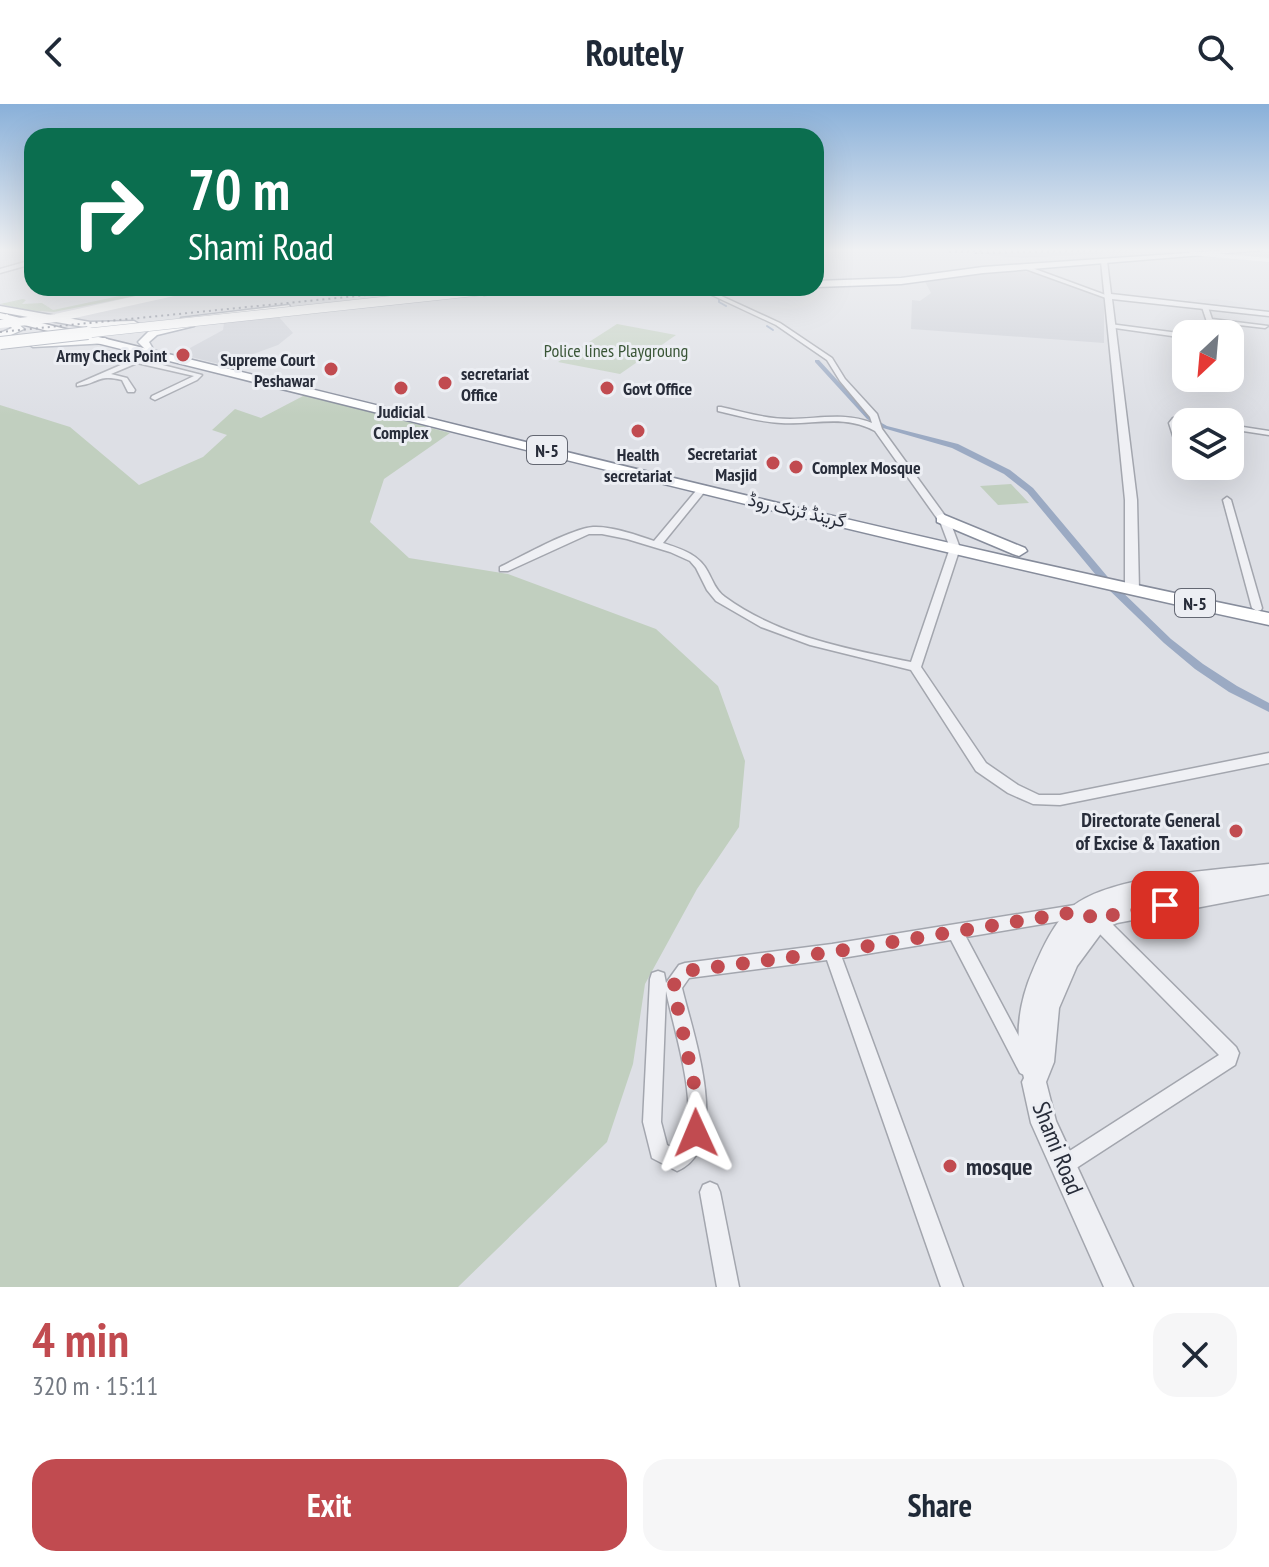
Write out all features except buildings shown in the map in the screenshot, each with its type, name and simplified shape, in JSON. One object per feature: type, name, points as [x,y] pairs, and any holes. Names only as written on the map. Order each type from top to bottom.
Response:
[{"type":"main road","points":[[4,316],[56,318],[114,305]]},
{"type":"main road","points":[[4,316],[74,323],[88,329],[319,305]]},
{"type":"main road","points":[[0,342],[348,305]]},
{"type":"main road","points":[[152,350],[143,342],[153,333],[193,323],[361,305]]},
{"type":"main road","points":[[0,342],[302,307]]},
{"type":"main road","points":[[0,342],[19,327],[4,316]]},
{"type":"main road","name":"گرینڈ ٹرنک روڈ","points":[[4,316],[88,329],[152,350],[703,488],[1125,584],[1265,612]]},
{"type":"main road","name":"گرینڈ ٹرنک روڈ","points":[[4,316],[104,347],[152,350]]},
{"type":"main road","points":[[0,342],[104,347]]},
{"type":"main road","name":"گرینڈ ٹرنک روڈ","points":[[265,378],[954,544],[1056,564],[1090,576]]},
{"type":"main road","points":[[942,519],[998,544],[1056,564]]},
{"type":"street","points":[[4,316],[55,315],[101,305]]},
{"type":"street","points":[[74,323],[71,319],[83,313],[120,305]]},
{"type":"street","points":[[734,305],[806,341],[830,359],[842,380],[858,394],[942,519],[954,544],[915,667]]},
{"type":"street","points":[[1109,305],[1131,500],[1125,584]]},
{"type":"street","points":[[1190,305],[1269,313]]},
{"type":"street","points":[[1197,305],[1269,313]]},
{"type":"street","points":[[1205,307],[1209,320]]},
{"type":"street","points":[[1244,324],[1265,326]]},
{"type":"street","points":[[1110,326],[1172,334]]},
{"type":"street","points":[[104,347],[139,360],[199,375],[155,398]]},
{"type":"street","points":[[79,385],[139,360],[152,350]]},
{"type":"street","points":[[104,374],[125,379],[131,390]]},
{"type":"street","points":[[721,409],[778,422],[849,418],[876,424]]},
{"type":"street","points":[[1244,429],[1269,433]]},
{"type":"street","points":[[656,545],[703,488]]},
{"type":"street","points":[[1227,500],[1265,612]]},
{"type":"street","points":[[504,569],[592,530],[656,545],[692,559],[717,598],[755,618],[808,641],[915,667],[981,767],[1013,789],[1038,800],[1060,800],[1269,758]]},
{"type":"street","points":[[1090,916],[1124,894],[1269,872]]},
{"type":"street","points":[[658,979],[652,1122],[659,1151],[677,1161],[689,1149],[696,1133],[695,1096],[673,986],[685,971],[955,932],[1115,914],[1269,885]]},
{"type":"street","points":[[1064,1166],[1229,1059],[1230,1053],[1090,916]]},
{"type":"street","name":"Shami Road","points":[[1090,916],[1048,1008],[1042,1062],[1034,1079],[1044,1123],[1119,1287]]},
{"type":"street","points":[[955,932],[1034,1079]]},
{"type":"street","points":[[832,952],[952,1287]]},
{"type":"street","points":[[710,1192],[728,1287]]},
{"type":"shaded area","points":[[912,305],[1104,305],[1104,343],[911,329]]},
{"type":"shaded area","points":[[278,316],[293,333],[278,345],[223,365],[179,354],[223,330],[224,323]]},
{"type":"green space","points":[[5,305],[45,305],[53,310],[89,305],[54,312]]},
{"type":"green space","name":"Police lines Playgroung","points":[[617,324],[676,335],[620,374],[558,362]]},
{"type":"green space","points":[[305,395],[450,433],[384,479],[370,522],[409,558],[508,574],[656,629],[718,686],[745,761],[739,827],[697,889],[645,984],[633,1064],[607,1142],[458,1287],[0,1287],[0,405],[70,427],[139,485],[203,457],[227,435],[212,430],[235,409],[261,418]]},
{"type":"green space","points":[[1011,484],[1029,503],[998,505],[980,486]]},
{"type":"waterway","points":[[767,326],[773,330]]},
{"type":"waterway","points":[[817,361],[869,418],[885,427],[955,446],[1007,472],[1030,490],[1109,584],[1167,641],[1233,689],[1269,708]]},
{"type":"railway","points":[[0,332],[265,305]]},
{"type":"place","name":"Army Check Point","points":[[183,355]]},
{"type":"place","name":"Supreme Court Peshawar","points":[[331,369]]},
{"type":"place","name":"secretariat Office","points":[[445,383]]},
{"type":"place","name":"Judicial Complex","points":[[401,388]]},
{"type":"place","name":"Govt Office","points":[[607,388]]},
{"type":"place","name":"Health secretariat","points":[[638,431]]},
{"type":"place","name":"Secretariat Masjid","points":[[773,463]]},
{"type":"place","name":"Complex Mosque","points":[[796,467]]},
{"type":"place","name":"Directorate General of Excise & Taxation","points":[[1236,831]]},
{"type":"place","name":"mosque","points":[[950,1166]]},
{"type":"route","points":[[696,1133],[694,1084],[673,986],[685,971],[832,952],[1081,911],[1098,921],[1115,914],[1165,905]]}]
